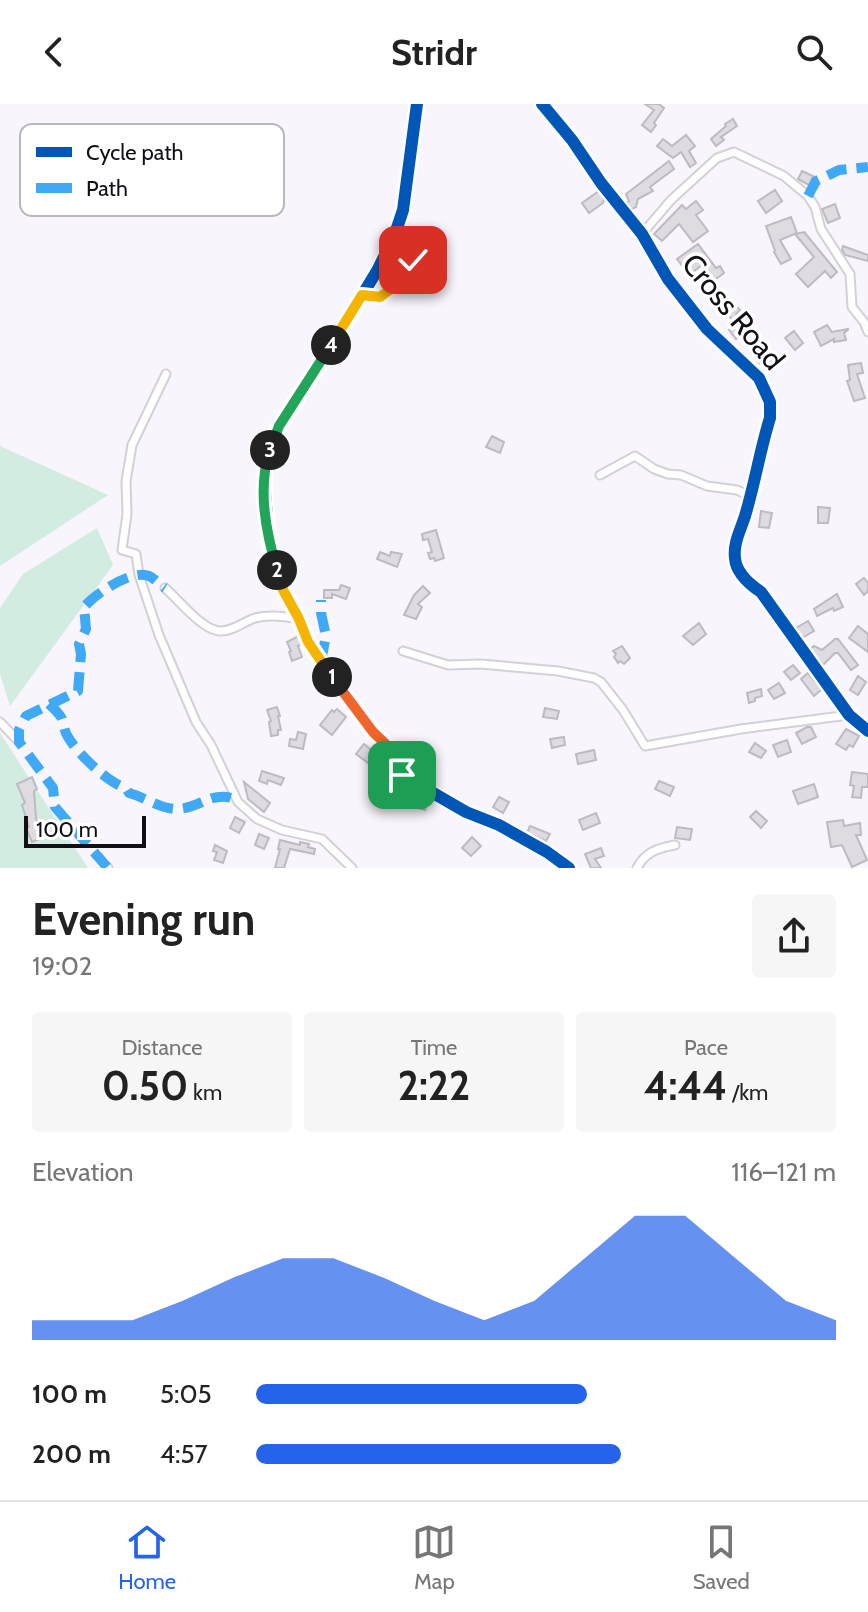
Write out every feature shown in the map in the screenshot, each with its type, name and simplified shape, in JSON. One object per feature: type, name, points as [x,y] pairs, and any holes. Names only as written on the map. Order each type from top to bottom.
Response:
[{"type":"street","points":[[417,104],[403,210],[394,237],[362,295],[279,426],[264,478],[269,544],[282,588],[308,642],[341,691],[373,732],[392,750],[402,775],[466,812],[499,825],[569,868]]},
{"type":"street","name":"Cross Road","points":[[542,104],[642,234],[668,279],[707,329],[759,378],[770,402],[770,418],[734,559],[741,574],[761,592],[849,715],[868,731]]},
{"type":"street","points":[[642,234],[671,200],[717,158],[734,152],[784,176],[808,196],[815,207],[821,229],[850,274],[852,307],[868,332]]},
{"type":"street","points":[[166,374],[132,445],[126,481],[127,514],[122,550],[136,554],[139,575],[159,635],[196,722],[211,745],[238,802],[257,819],[282,830],[322,839],[352,868]]},
{"type":"street","points":[[600,475],[635,456],[668,474],[681,475],[707,486],[737,490],[750,496]]},
{"type":"street","points":[[165,588],[197,619],[217,631],[232,629],[257,617],[277,615],[299,619]]},
{"type":"street","points":[[403,651],[448,665],[481,664],[558,671],[594,678],[601,682],[623,710],[645,746],[849,715]]},
{"type":"street","points":[[0,722],[19,742]]},
{"type":"street","points":[[637,868],[656,849],[675,845]]},
{"type":"lane","points":[[362,295],[380,297],[396,285],[413,260]]},
{"type":"green space","points":[[0,446],[108,495],[0,566]]},
{"type":"green space","points":[[97,528],[113,565],[10,706],[0,674],[0,608],[23,574]]},
{"type":"green space","points":[[0,733],[88,868],[0,868]]},
{"type":"building","points":[[645,104],[659,104],[664,108],[651,132],[642,125],[654,110]]},
{"type":"building","points":[[733,119],[737,126],[721,137],[724,140],[716,146],[711,139]]},
{"type":"building","points":[[686,135],[695,146],[689,151],[696,163],[690,167],[681,152],[673,158],[657,146],[663,139],[672,146]]},
{"type":"building","points":[[669,161],[674,169],[650,187],[653,191],[638,199],[636,207],[632,209],[627,203],[626,194]]},
{"type":"building","points":[[802,171],[813,176],[809,185],[798,179]]},
{"type":"building","points":[[775,190],[782,201],[766,213],[758,201]]},
{"type":"building","points":[[599,191],[603,203],[589,213],[582,203]]},
{"type":"building","points":[[696,201],[703,210],[696,215],[708,231],[693,242],[679,224],[662,241],[654,234],[682,205],[686,209]]},
{"type":"building","points":[[835,204],[840,218],[828,223],[822,209]]},
{"type":"building","points":[[791,217],[797,233],[780,240],[791,259],[781,264],[766,226]]},
{"type":"building","points":[[804,232],[837,272],[831,278],[825,271],[808,287],[796,274],[814,257],[795,234]]},
{"type":"building","points":[[698,244],[716,268],[720,266],[724,273],[713,281],[702,265],[689,275],[677,259]]},
{"type":"building","points":[[843,246],[868,255],[868,261],[845,255]]},
{"type":"building","points":[[731,301],[740,310],[736,314],[749,332],[736,339],[729,330],[736,325],[723,308]]},
{"type":"building","points":[[827,325],[832,332],[848,329],[844,333],[846,340],[834,342],[834,339],[821,346],[814,332]]},
{"type":"building","points":[[794,331],[803,343],[795,350],[785,338]]},
{"type":"building","points":[[766,352],[774,359],[767,369],[758,362]]},
{"type":"building","points":[[861,363],[863,373],[857,374],[865,398],[854,401],[847,381],[850,380],[848,365]]},
{"type":"building","points":[[492,436],[504,442],[500,453],[486,447]]},
{"type":"building","points":[[818,507],[830,508],[828,523],[818,523]]},
{"type":"building","points":[[761,511],[772,513],[769,528],[759,527]]},
{"type":"building","points":[[436,530],[444,558],[435,561],[434,558],[430,559],[428,553],[432,552],[428,539],[423,540],[422,534]]},
{"type":"building","points":[[380,552],[390,556],[391,552],[402,554],[397,567],[377,559]]},
{"type":"building","points":[[864,578],[868,591],[864,595],[856,584]]},
{"type":"building","points":[[341,585],[350,588],[346,599],[332,594],[332,598],[324,598],[324,590],[339,590]]},
{"type":"building","points":[[423,586],[430,593],[418,604],[422,607],[416,619],[404,615],[414,595]]},
{"type":"building","points":[[837,594],[843,607],[817,616],[814,609]]},
{"type":"building","points":[[808,621],[814,631],[802,638],[796,628]]},
{"type":"building","points":[[699,623],[706,634],[693,645],[683,636]]},
{"type":"building","points":[[858,626],[868,634],[868,652],[849,638]]},
{"type":"building","points":[[299,636],[302,644],[298,646],[302,657],[292,661],[287,642]]},
{"type":"building","points":[[835,639],[858,665],[851,670],[838,653],[822,666],[810,649],[814,646],[822,650]]},
{"type":"building","points":[[622,646],[630,658],[624,664],[618,663],[613,651]]},
{"type":"building","points":[[793,665],[800,673],[791,680],[784,672]]},
{"type":"building","points":[[808,673],[822,689],[814,696],[801,679]]},
{"type":"building","points":[[858,676],[866,682],[858,695],[850,690]]},
{"type":"building","points":[[779,683],[785,693],[774,699],[768,690]]},
{"type":"building","points":[[761,689],[762,696],[749,703],[747,693]]},
{"type":"building","points":[[277,707],[281,730],[278,730],[278,735],[271,736],[267,710]]},
{"type":"building","points":[[545,708],[559,711],[557,719],[543,717]]},
{"type":"building","points":[[337,709],[346,717],[332,735],[320,725],[332,710]]},
{"type":"building","points":[[811,727],[816,737],[802,744],[796,733]]},
{"type":"building","points":[[846,729],[859,736],[853,747],[849,745],[846,750],[836,744]]},
{"type":"building","points":[[298,732],[306,734],[303,749],[289,746],[290,739],[296,740]]},
{"type":"building","points":[[564,737],[565,745],[552,748],[550,739]]},
{"type":"building","points":[[787,740],[791,752],[778,757],[773,745]]},
{"type":"building","points":[[755,743],[766,751],[761,758],[749,752]]},
{"type":"building","points":[[364,744],[375,753],[368,763],[356,754]]},
{"type":"building","points":[[594,750],[596,760],[578,764],[576,754]]},
{"type":"building","points":[[262,771],[284,778],[281,785],[268,780],[267,784],[259,781]]},
{"type":"building","points":[[852,772],[868,774],[868,787],[862,787],[861,798],[852,797]]},
{"type":"building","points":[[32,777],[37,789],[34,791],[36,818],[39,828],[43,827],[44,837],[32,842],[26,828],[29,827],[22,805],[25,803],[17,784]]},
{"type":"building","points":[[659,781],[674,787],[670,796],[655,789]]},
{"type":"building","points":[[244,782],[270,803],[264,812],[248,799]]},
{"type":"building","points":[[383,782],[404,788],[401,798],[380,791]]},
{"type":"building","points":[[814,784],[818,797],[798,804],[793,791]]},
{"type":"building","points":[[415,795],[428,799],[425,810],[412,806]]},
{"type":"building","points":[[499,797],[509,802],[503,813],[493,807]]},
{"type":"building","points":[[756,811],[767,821],[761,828],[750,817]]},
{"type":"building","points":[[596,813],[600,823],[583,830],[579,820]]},
{"type":"building","points":[[235,817],[245,822],[239,833],[230,828]]},
{"type":"building","points":[[843,820],[844,826],[860,823],[861,835],[856,835],[867,860],[852,867],[842,845],[831,847],[827,822]]},
{"type":"building","points":[[530,826],[550,834],[546,841],[527,833]]},
{"type":"building","points":[[677,827],[692,829],[690,840],[675,838]]},
{"type":"building","points":[[259,834],[269,838],[264,849],[255,845]]},
{"type":"building","points":[[472,837],[481,846],[471,856],[462,848]]},
{"type":"building","points":[[280,840],[309,844],[308,847],[315,849],[314,854],[290,849],[284,868],[275,868]]},
{"type":"building","points":[[215,845],[227,851],[223,863],[214,860],[217,852],[213,851]]},
{"type":"building","points":[[601,848],[604,856],[595,859],[601,868],[591,868],[585,854]]},
{"type":"marked path","points":[[808,196],[816,181],[839,170],[868,167]]},
{"type":"marked path","points":[[107,867],[55,807],[53,788],[19,742],[19,730],[26,716],[78,691],[79,644],[86,629],[84,607],[89,602],[114,584],[133,576],[149,576],[165,588]]},
{"type":"marked path","points":[[321,600],[326,636],[321,661]]},
{"type":"marked path","points":[[49,704],[61,717],[67,735],[78,751],[102,774],[129,793],[177,809],[214,798],[237,800]]},
{"type":"cycle path","points":[[417,104],[403,210],[394,237],[342,329],[279,426],[268,455],[264,478],[269,544],[282,588],[308,642],[341,691],[373,732],[392,750],[402,775],[466,812],[499,825],[569,868]]},
{"type":"cycle path","points":[[542,104],[642,234],[668,279],[707,329],[759,378],[770,402],[770,418],[749,504],[736,542],[736,563],[744,578],[761,592],[849,715],[868,731]]},
{"type":"route","points":[[402,775],[392,750],[373,732],[341,691],[308,642],[282,588],[269,544],[264,478],[268,455],[279,426],[362,295],[380,297],[396,285],[413,260]]}]
